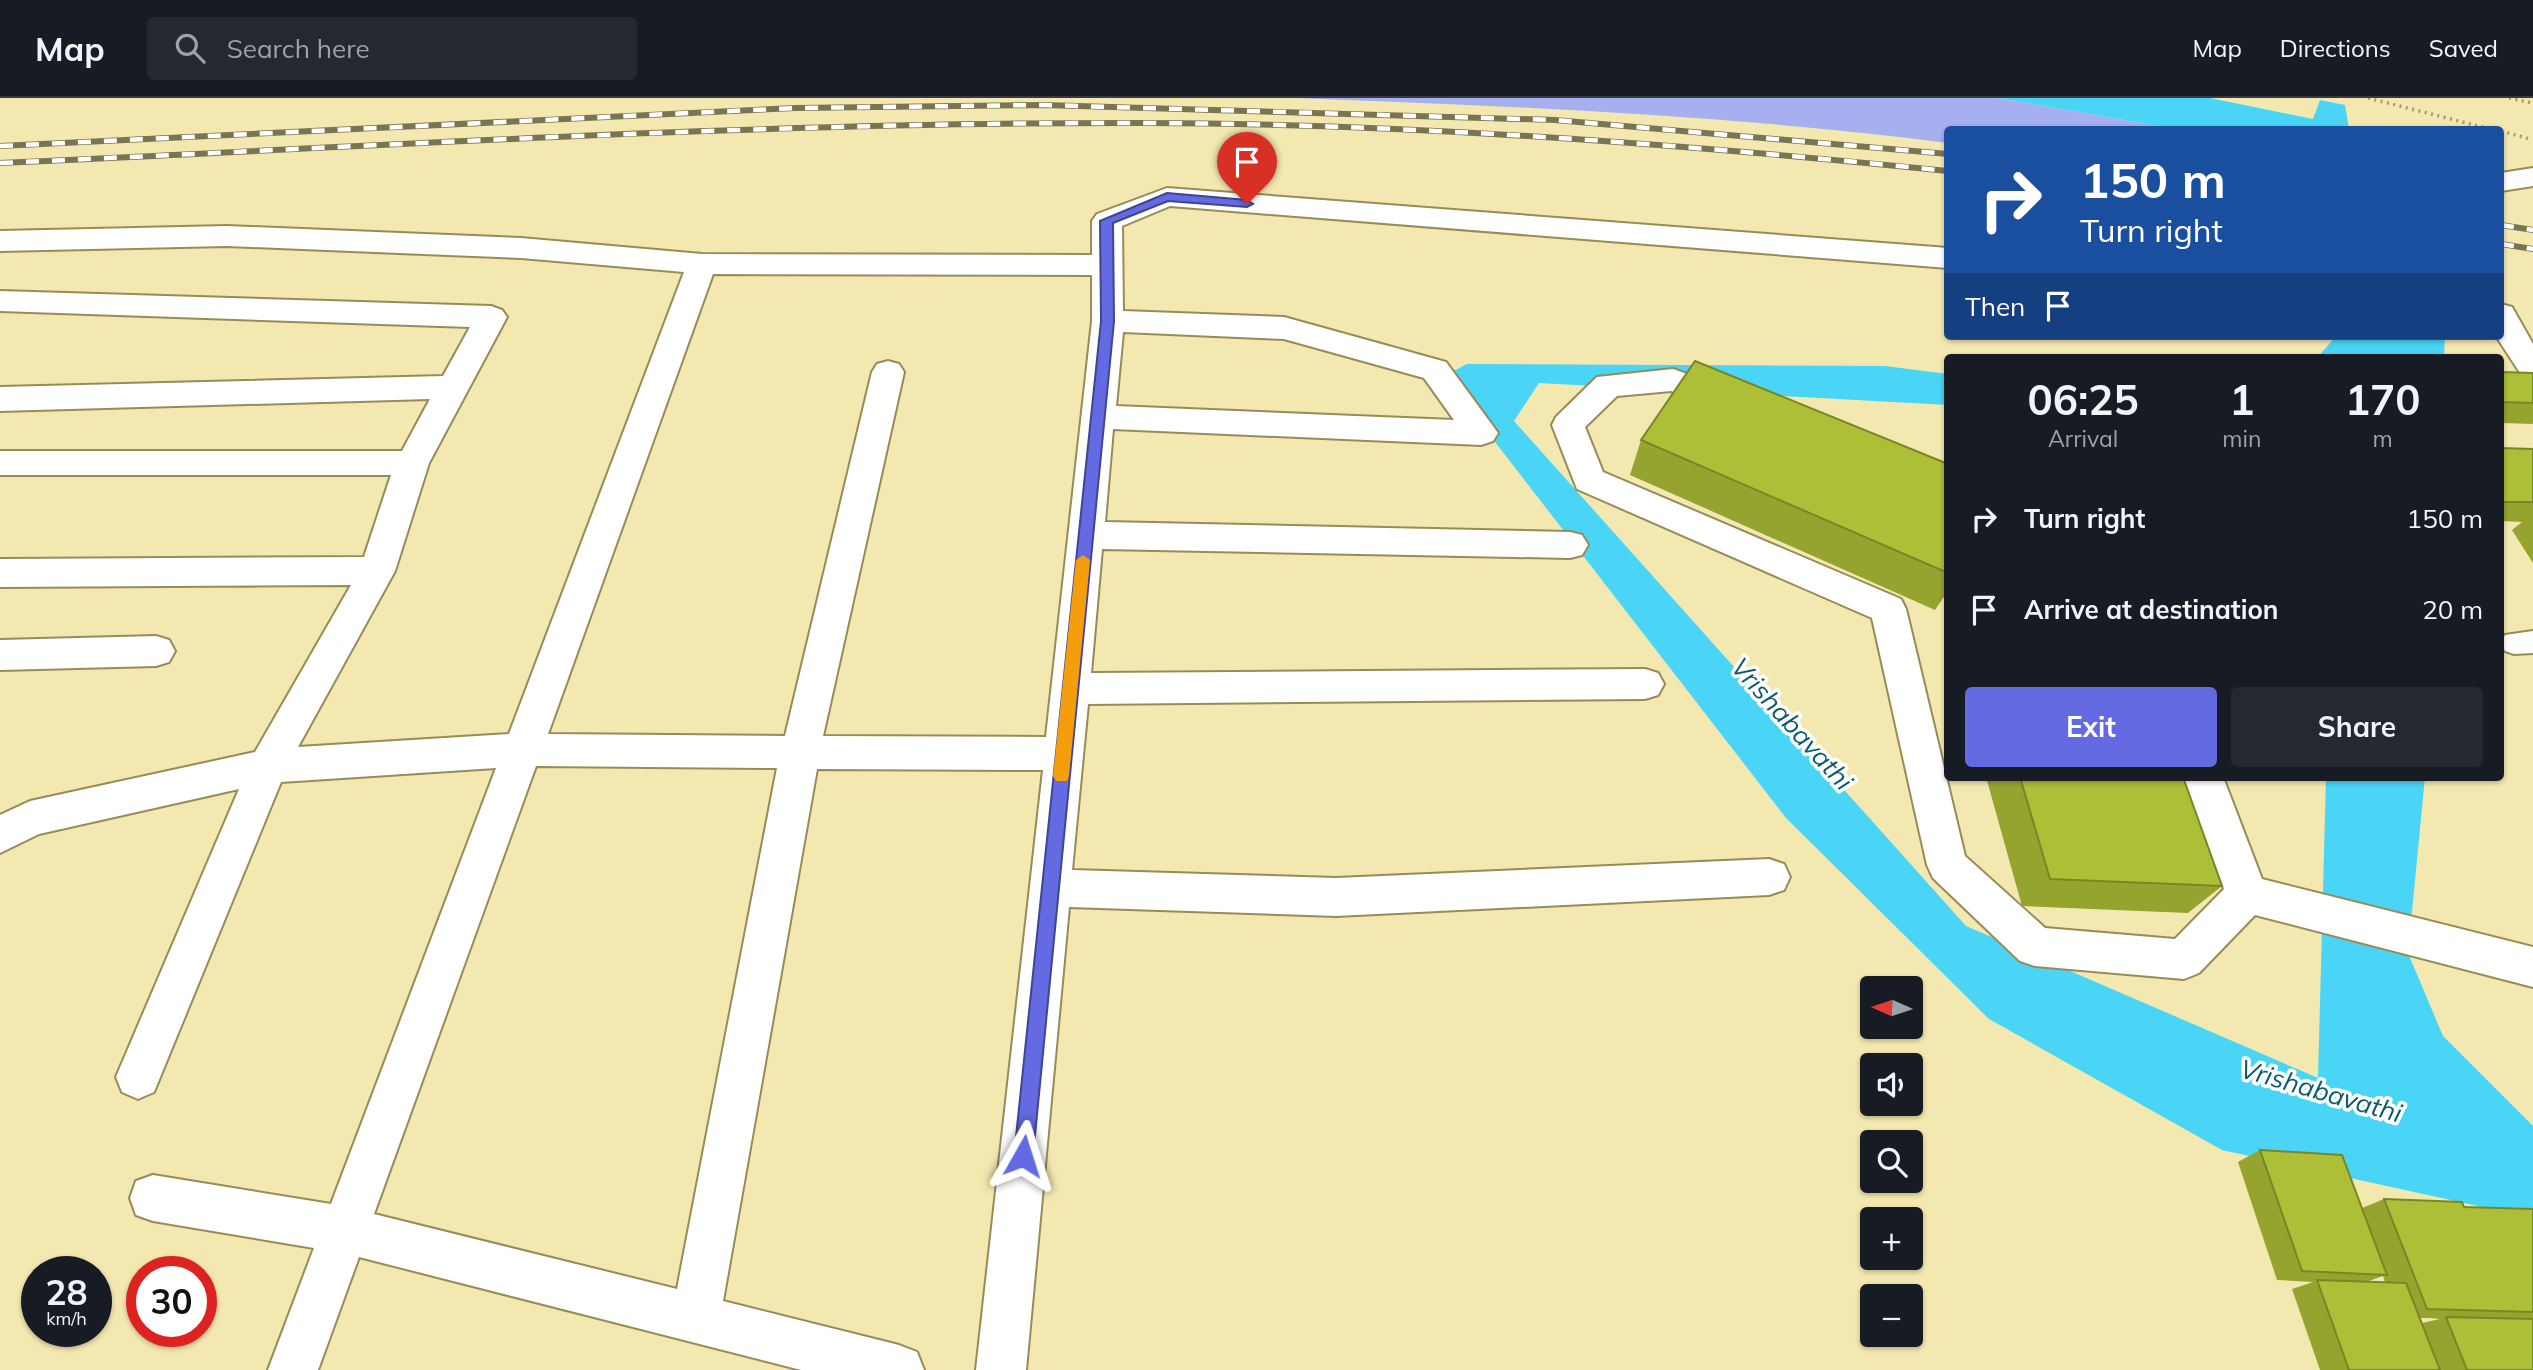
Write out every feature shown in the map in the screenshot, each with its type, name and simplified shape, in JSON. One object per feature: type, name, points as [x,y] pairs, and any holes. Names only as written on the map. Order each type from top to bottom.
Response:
[{"type":"street","points":[[2504,182],[2533,177]]},
{"type":"street","points":[[1001,1370],[1108,321],[1107,221],[1167,197],[1944,258]]},
{"type":"street","points":[[0,241],[227,236],[521,248],[702,264],[1107,265]]},
{"type":"street","points":[[293,1370],[702,264]]},
{"type":"street","points":[[0,301],[491,317],[412,463],[377,571],[268,766],[138,1077]]},
{"type":"street","points":[[1098,417],[1481,433],[1435,370],[1284,328],[1108,321]]},
{"type":"street","points":[[2504,329],[2533,368]]},
{"type":"street","points":[[696,1318],[800,752],[888,372]]},
{"type":"street","points":[[1765,414],[1674,380],[1608,385],[1567,425],[1589,480],[1888,609],[1947,864],[2035,947],[2184,959],[2247,894]]},
{"type":"street","points":[[0,398],[454,387]]},
{"type":"street","points":[[0,463],[412,463]]},
{"type":"street","points":[[1086,535],[1570,545]]},
{"type":"street","points":[[0,573],[377,571]]},
{"type":"street","points":[[0,655],[156,652]]},
{"type":"street","points":[[1070,689],[1645,684]]},
{"type":"street","points":[[0,835],[30,818],[268,766],[523,750],[1063,754]]},
{"type":"street","points":[[2205,781],[2247,894]]},
{"type":"street","points":[[1050,888],[1336,897],[1769,877]]},
{"type":"street","points":[[2247,894],[2533,967]]},
{"type":"street","points":[[153,1198],[345,1230],[899,1370]]},
{"type":"path","points":[[2368,98],[2478,126]]},
{"type":"path","points":[[2509,98],[2533,103]]},
{"type":"path","points":[[2504,132],[2533,139]]},
{"type":"shaded area","points":[[1294,98],[1998,98],[2159,126],[1944,126],[1944,143],[1785,125],[1540,108]]},
{"type":"water","points":[[1998,98],[2210,98],[2313,119],[2320,100],[2345,105],[2348,126],[2159,126]]},
{"type":"water","points":[[2333,340],[2445,340],[2444,354],[2321,354]]},
{"type":"water","name":"Vrishabavathi","points":[[1467,364],[1885,366],[1944,373],[1944,405],[1539,383],[1514,421],[1966,926],[2318,1078],[2326,781],[2425,781],[2408,953],[2443,1036],[2533,1126],[2533,1218],[2222,1150],[1989,1019],[1786,818],[1444,376]]},
{"type":"building","points":[[1695,361],[1944,462],[1944,571],[1641,440]]},
{"type":"building","points":[[2504,372],[2533,373],[2533,403],[2504,402]]},
{"type":"building","points":[[2504,448],[2533,449],[2533,502],[2504,502]]},
{"type":"building","points":[[2021,781],[2184,781],[2222,886],[2050,879]]},
{"type":"building","points":[[2260,1150],[2342,1155],[2387,1275],[2302,1271]]},
{"type":"building","points":[[2384,1199],[2462,1202],[2464,1207],[2533,1209],[2533,1312],[2427,1309]]},
{"type":"building","points":[[2317,1280],[2406,1283],[2440,1370],[2349,1370]]},
{"type":"building","points":[[2446,1317],[2533,1319],[2533,1370],[2467,1370]]},
{"type":"railway","points":[[0,146],[795,108],[1044,105],[1555,120],[1944,154]]},
{"type":"railway","points":[[0,163],[716,131],[860,126],[1146,123],[1347,127],[1547,137],[1944,171]]},
{"type":"railway","points":[[2504,225],[2533,230]]},
{"type":"railway","points":[[2504,244],[2533,249]]},
{"type":"slow traffic","points":[[1061,776],[1083,560]]},
{"type":"route","points":[[1023,1156],[1108,321],[1107,221],[1167,197],[1247,204]]}]
